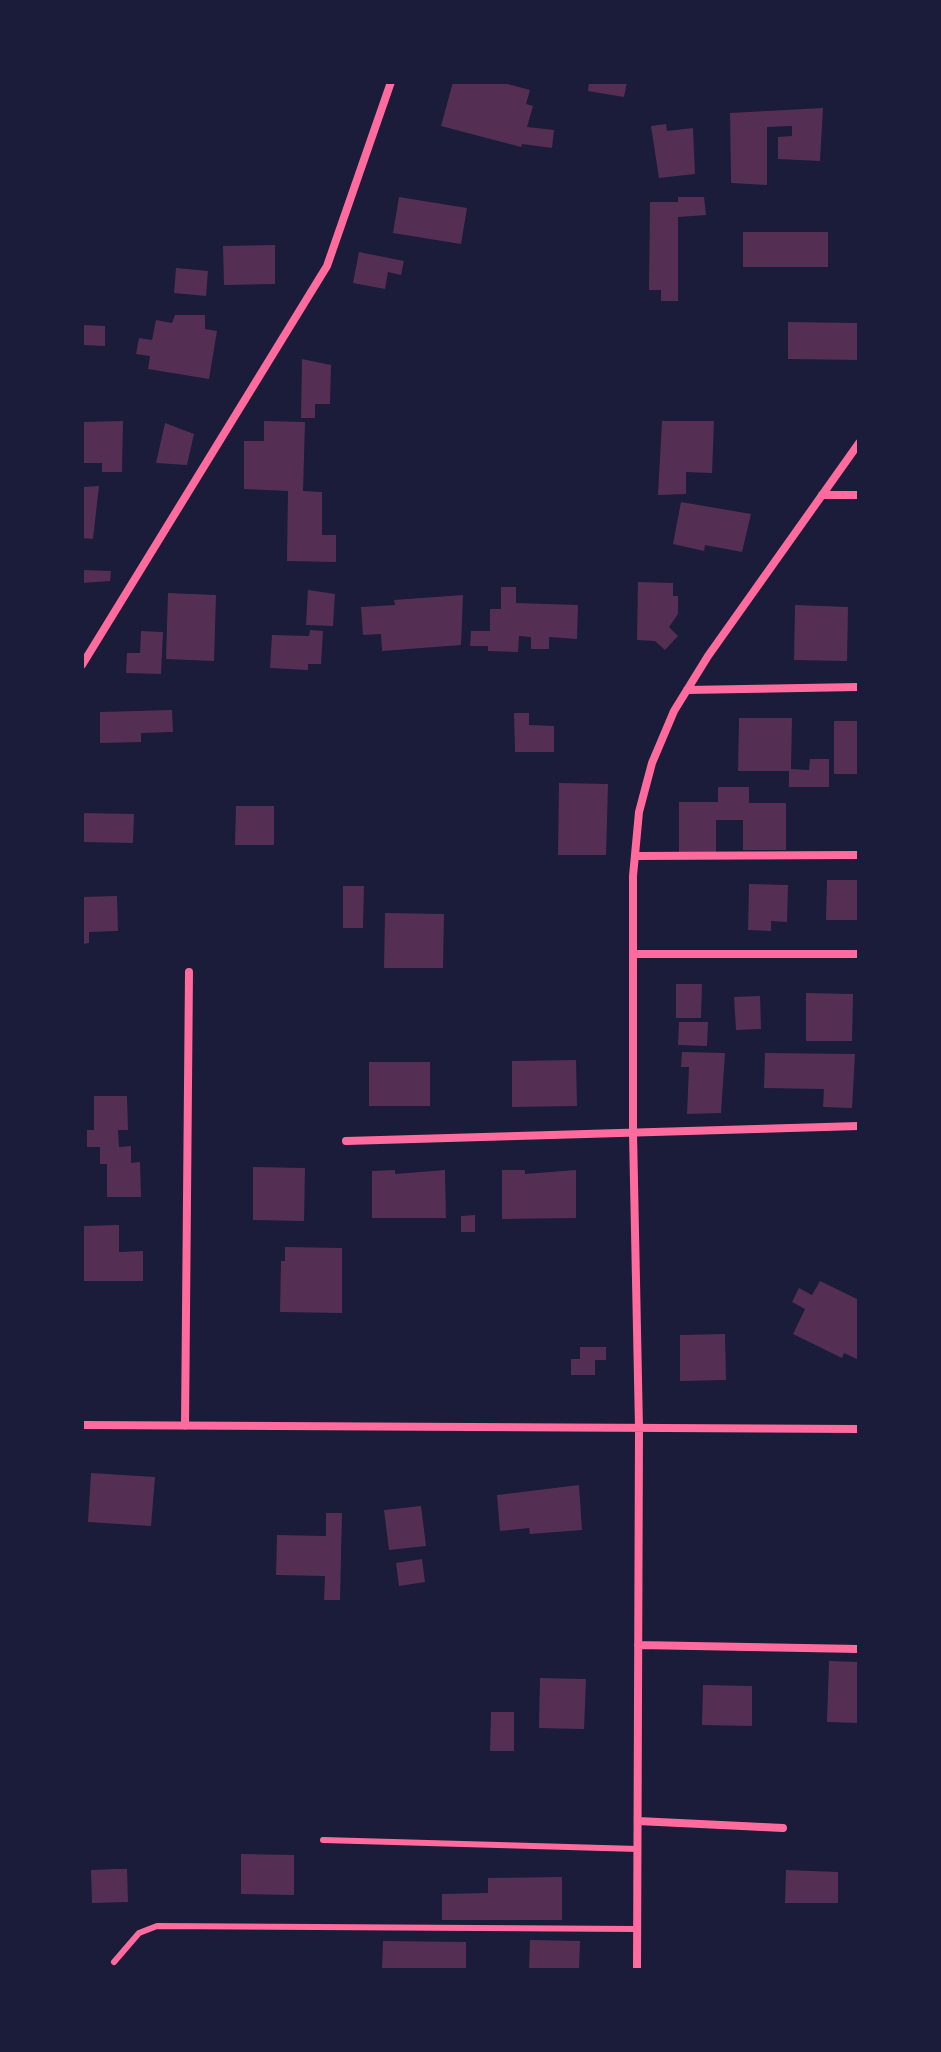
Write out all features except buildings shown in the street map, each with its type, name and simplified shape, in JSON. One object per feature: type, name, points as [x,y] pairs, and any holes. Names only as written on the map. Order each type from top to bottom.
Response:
[{"type":"street","points":[[82,665],[327,266],[391,82]]},
{"type":"street","points":[[637,1970],[639,1428],[633,1133],[635,856],[639,812],[652,763],[687,690],[859,443]]},
{"type":"street","points":[[822,495],[859,495]]},
{"type":"street","points":[[687,690],[859,687]]},
{"type":"street","points":[[635,856],[859,855]]},
{"type":"street","points":[[634,954],[859,954]]},
{"type":"street","points":[[185,1426],[189,972]]},
{"type":"street","points":[[346,1141],[859,1126]]},
{"type":"street","points":[[82,1425],[859,1429]]},
{"type":"street","points":[[638,1645],[859,1649]]},
{"type":"street","points":[[638,1821],[783,1828]]},
{"type":"lane","points":[[323,1840],[638,1849]]},
{"type":"lane","points":[[114,1962],[139,1933],[157,1926],[637,1929]]}]
